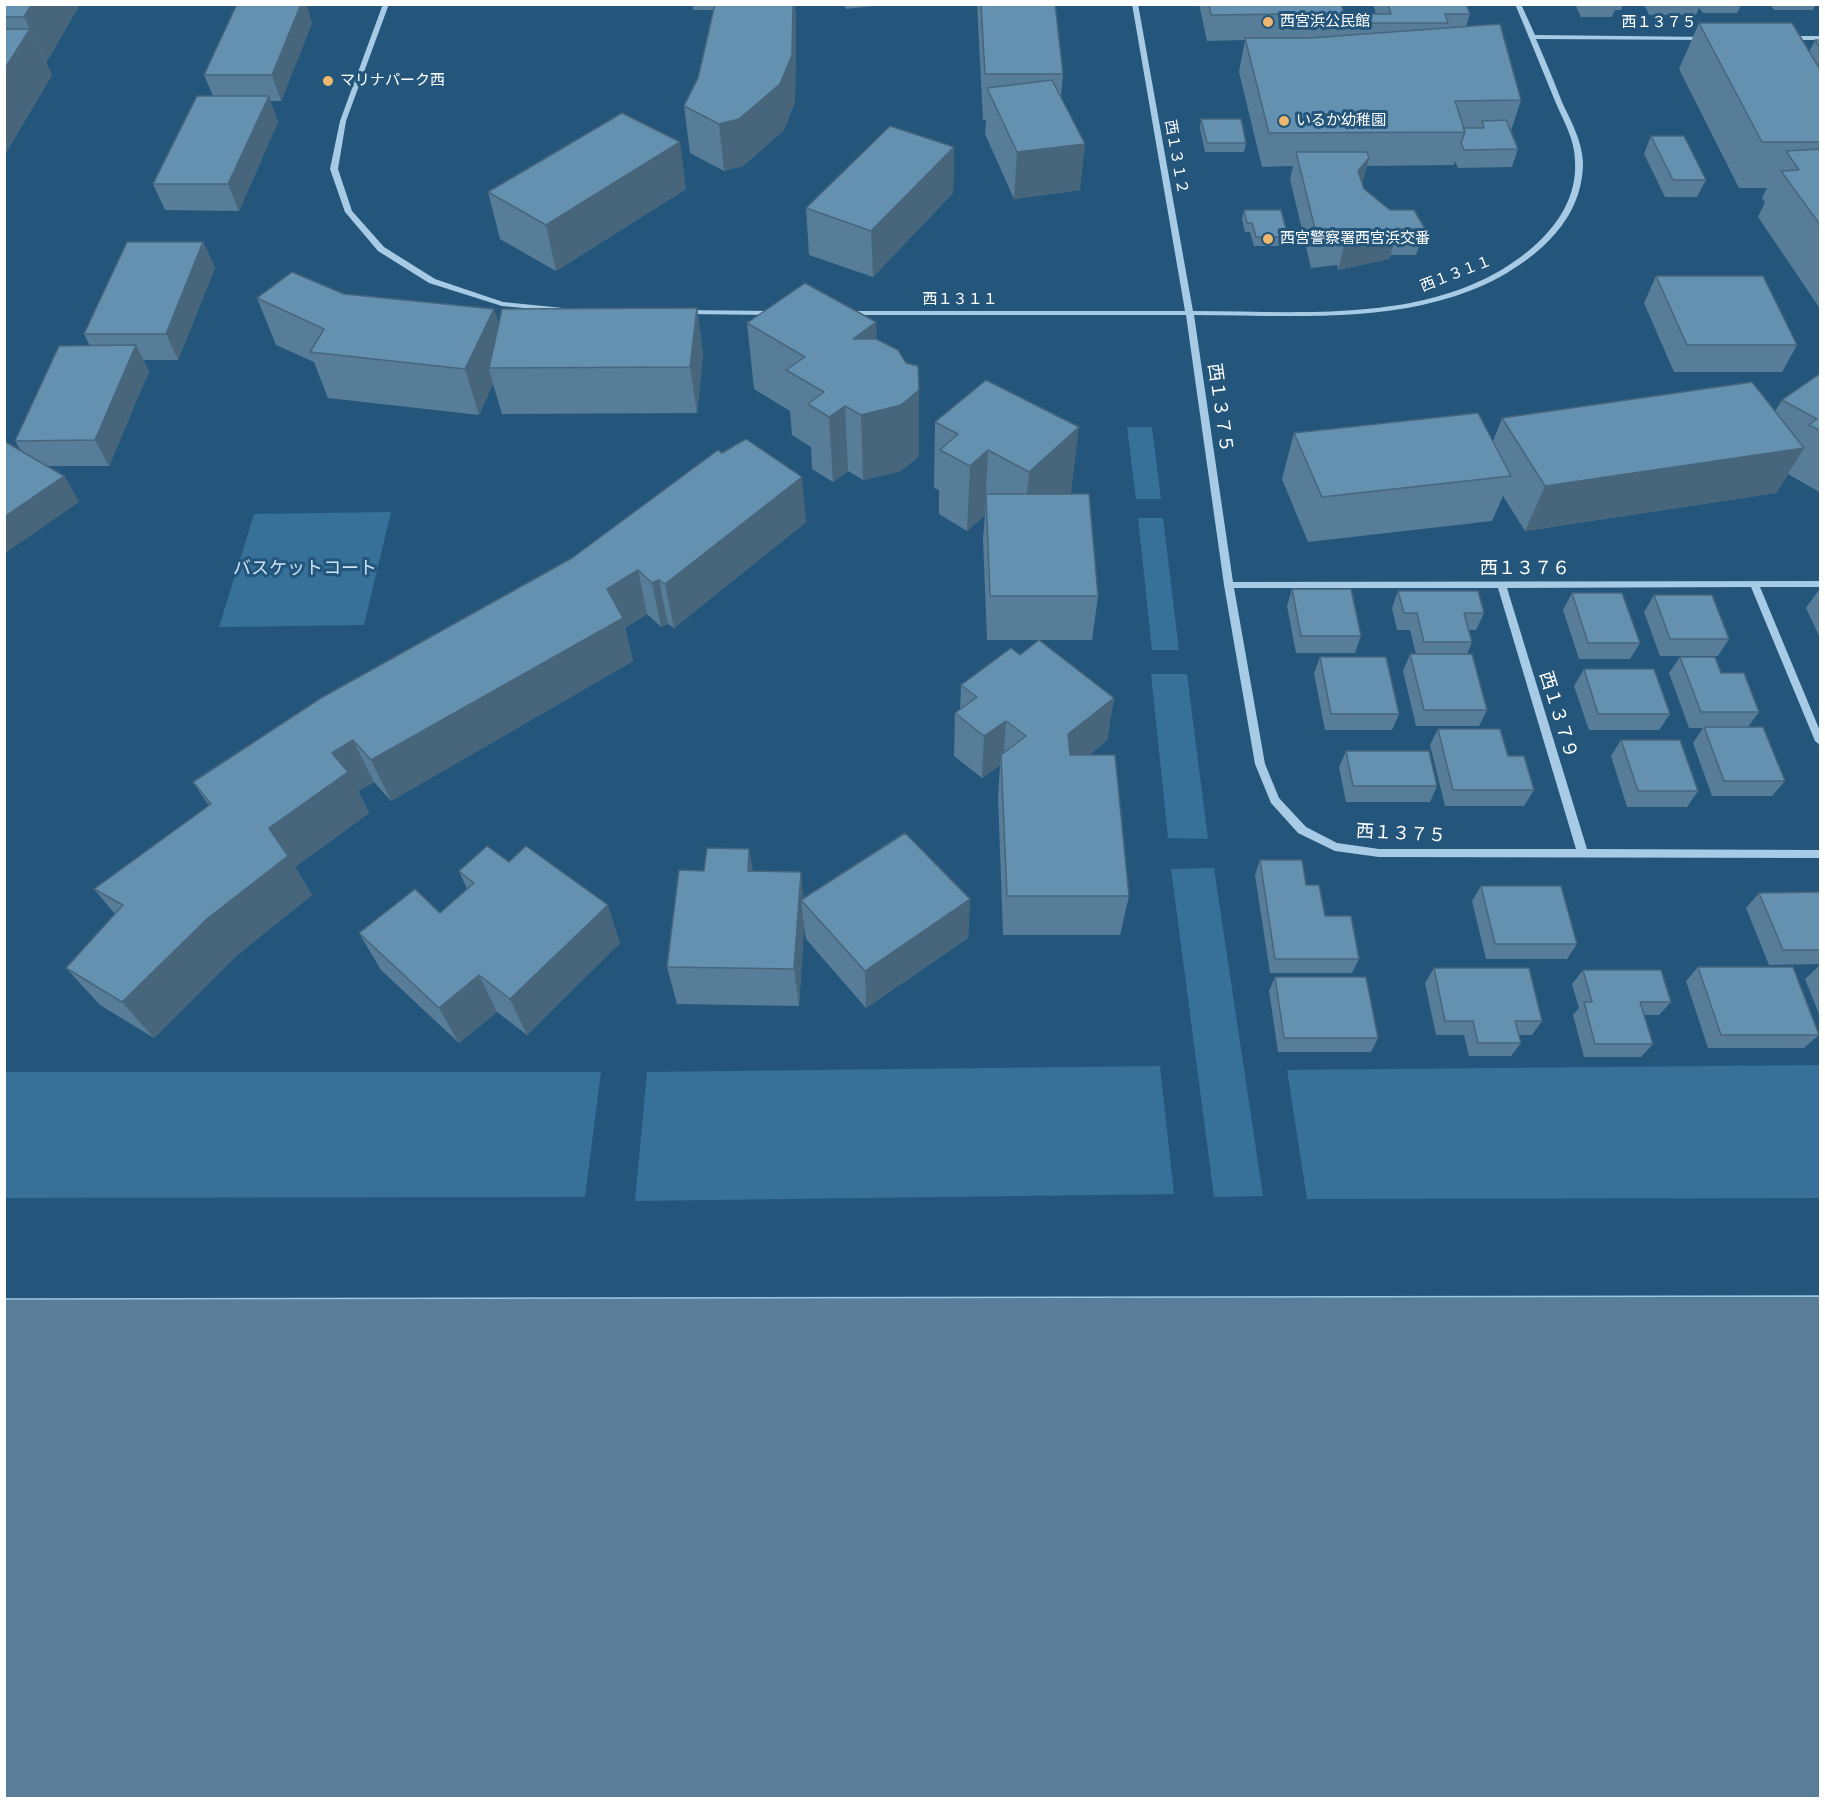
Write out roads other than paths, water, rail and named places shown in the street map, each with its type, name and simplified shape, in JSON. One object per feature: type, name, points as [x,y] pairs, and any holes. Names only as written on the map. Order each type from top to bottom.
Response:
[{"type":"street","points":[[386,4],[343,121],[334,169],[349,212],[381,249],[432,281],[502,304],[574,310]]},
{"type":"street","name":"西１３１２","points":[[1135,4],[1190,314]]},
{"type":"street","name":"西１３１１","points":[[834,313],[1344,313],[1425,302],[1478,283],[1521,262],[1557,231],[1575,198],[1580,162],[1570,130],[1518,4]]},
{"type":"street","name":"西１３７５","points":[[1533,37],[1717,38]]},
{"type":"street","points":[[1775,38],[1821,38]]},
{"type":"street","points":[[680,312],[787,313]]},
{"type":"street","name":"西１３７５","points":[[1190,314],[1229,585],[1260,764],[1275,800],[1302,830],[1335,847],[1379,853],[1821,854]]},
{"type":"street","points":[[1754,584],[1821,741]]},
{"type":"street","name":"西１３７６","points":[[1229,585],[1821,584]]},
{"type":"street","name":"西１３７９","points":[[1502,586],[1583,854]]},
{"type":"place","name":"西宮浜公民館","points":[[1268,22]]},
{"type":"place","name":"マリナパーク西","points":[[328,81]]},
{"type":"place","name":"いるか幼稚園","points":[[1284,121]]},
{"type":"place","name":"西宮警察署西宮浜交番","points":[[1268,239]]},
{"type":"park label","name":"バスケットコート","points":[[305,569]]}]
